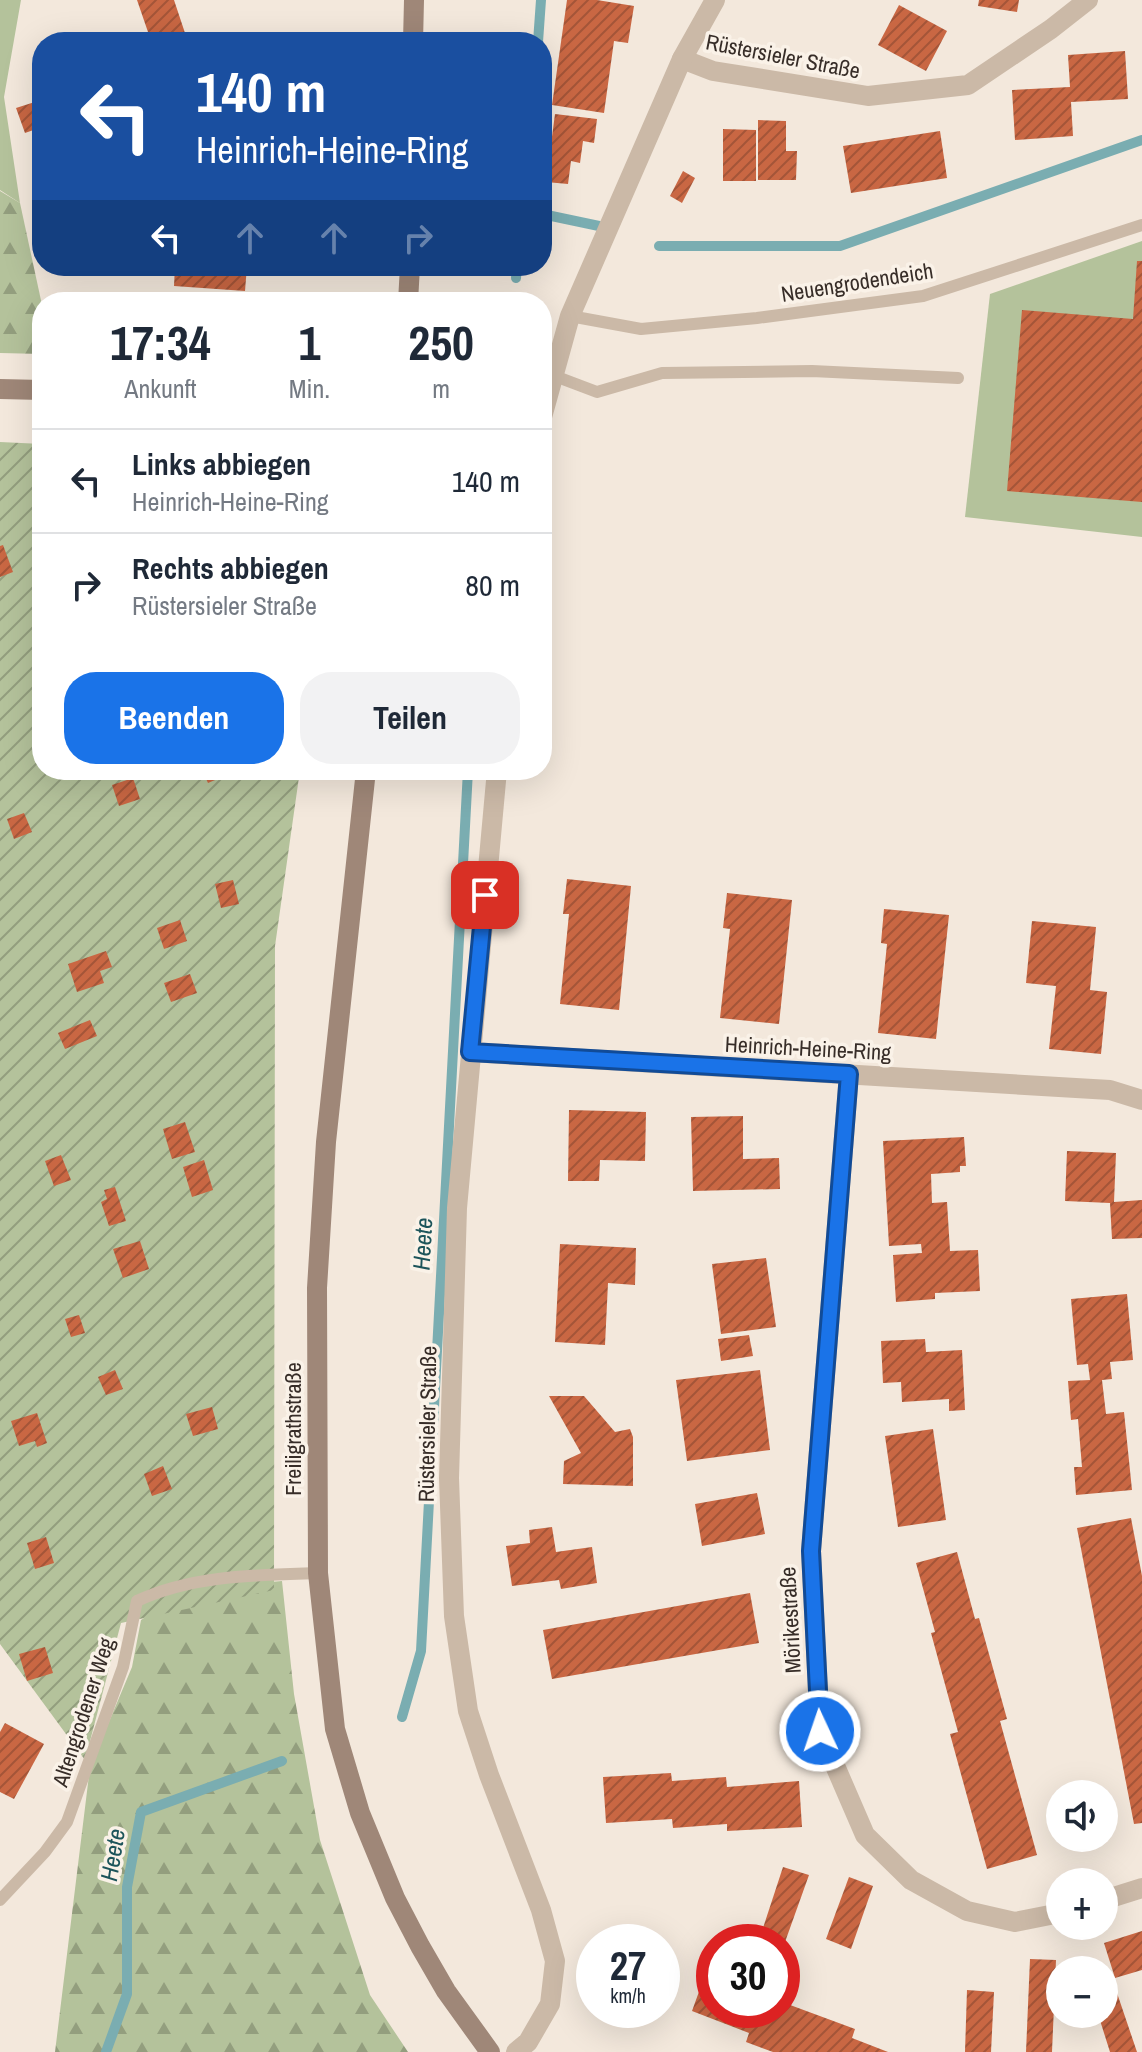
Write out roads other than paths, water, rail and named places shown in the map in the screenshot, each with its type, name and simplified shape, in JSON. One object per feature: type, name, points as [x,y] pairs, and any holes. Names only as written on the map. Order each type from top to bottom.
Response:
[{"type":"main road","points":[[413,32],[414,0]]},
{"type":"main road","points":[[0,389],[32,390]]},
{"type":"main road","name":"Freiligrathstraße","points":[[365,780],[326,1142],[317,1288],[318,1573],[335,1729],[360,1813],[395,1898],[420,1946],[446,1991],[490,2052]]},
{"type":"street","name":"Rüstersieler Straße","points":[[552,375],[570,316],[682,59],[715,0]]},
{"type":"street","name":"Rüstersieler Straße","points":[[682,59],[713,71],[868,96],[968,85],[1088,0]]},
{"type":"street","name":"Rüstersieler Straße","points":[[496,780],[457,1208],[449,1478],[454,1616],[468,1711],[541,1910],[555,1961],[550,2004],[528,2042],[516,2052]]},
{"type":"street","name":"Heinrich-Heine-Ring","points":[[470,1052],[1110,1090],[1142,1100]]},
{"type":"street","name":"Mörikestraße","points":[[849,1074],[811,1551],[820,1731],[865,1835],[911,1880],[967,1911],[1015,1922],[1046,1916]]},
{"type":"street","points":[[1118,1896],[1142,1888]]},
{"type":"lane","name":"Neuengrodendeich","points":[[570,316],[641,329],[757,318],[923,296],[1142,225]]},
{"type":"lane","points":[[552,375],[597,392],[662,373],[812,371],[958,378]]},
{"type":"lane","name":"Altengrodener Weg","points":[[0,1900],[45,1852],[67,1822],[123,1667],[137,1601],[178,1588],[235,1576],[318,1573]]},
{"type":"waterway","name":"Heete","points":[[539,32],[541,0]]},
{"type":"waterway","points":[[659,246],[840,246],[1142,140]]},
{"type":"waterway","points":[[552,216],[599,226]]},
{"type":"waterway","name":"Heete","points":[[402,1717],[421,1651],[467,780]]},
{"type":"waterway","name":"Heete","points":[[106,2052],[127,1994],[127,1887],[141,1812],[282,1761]]}]
